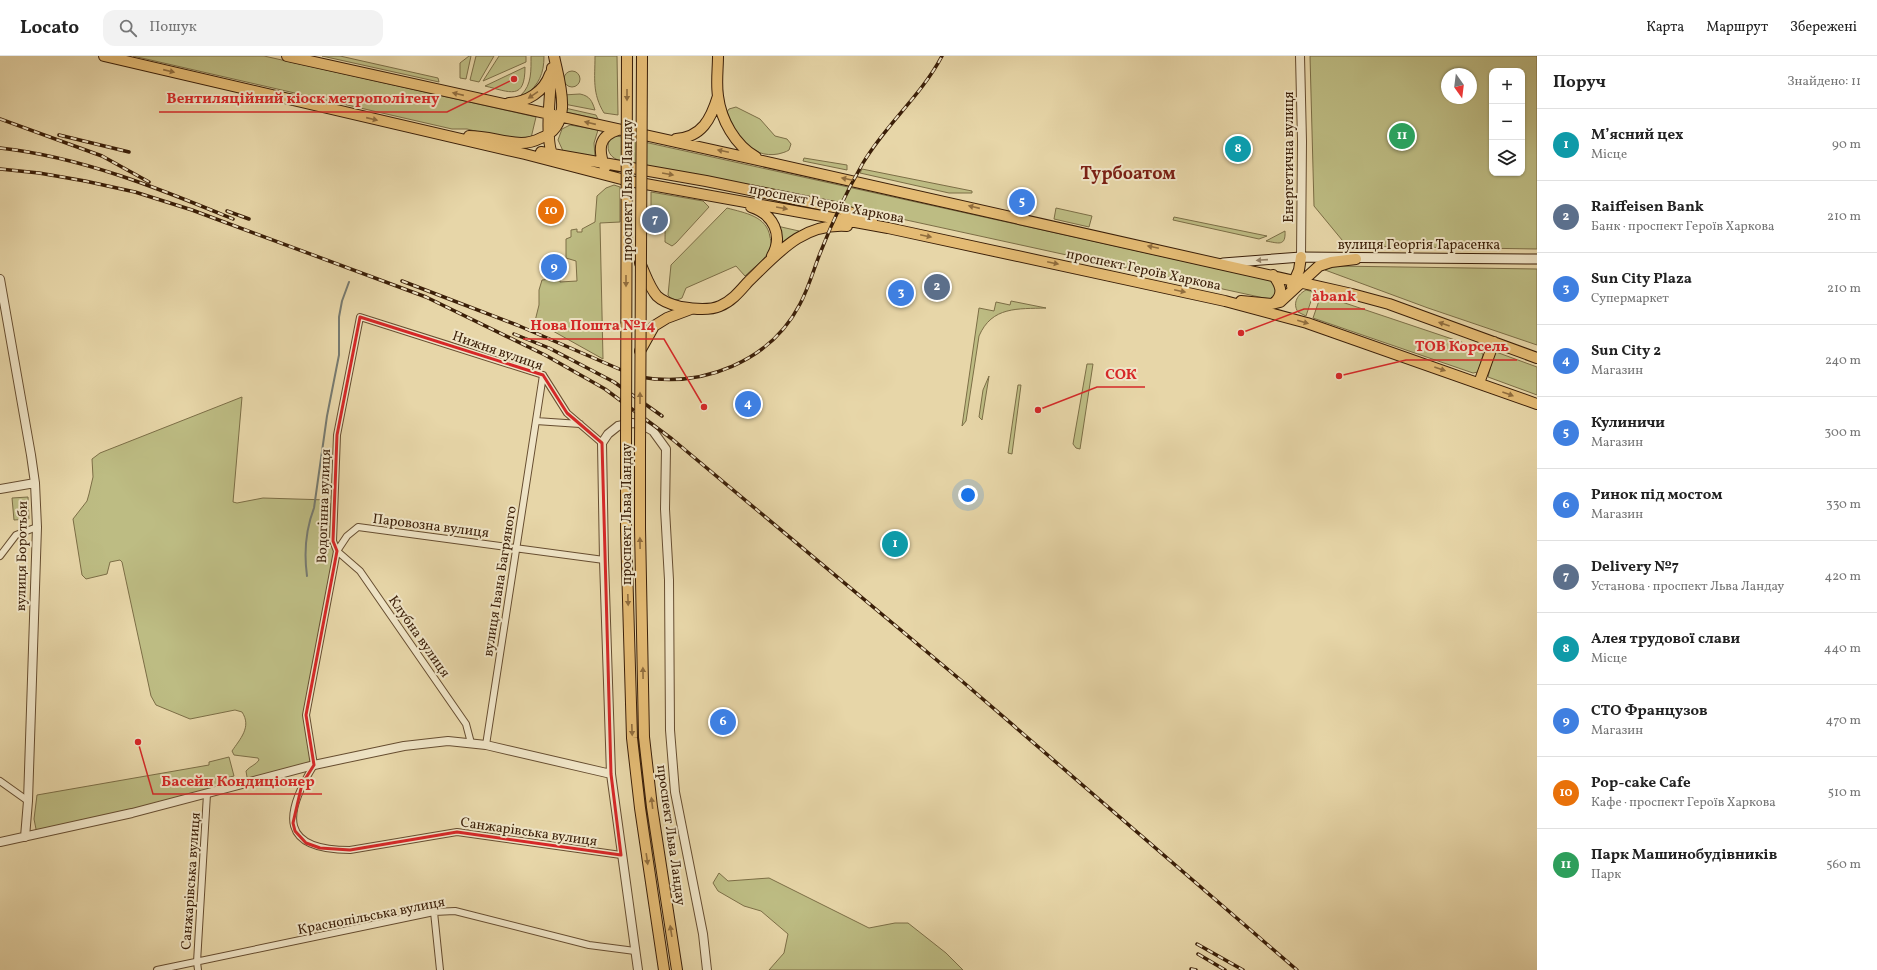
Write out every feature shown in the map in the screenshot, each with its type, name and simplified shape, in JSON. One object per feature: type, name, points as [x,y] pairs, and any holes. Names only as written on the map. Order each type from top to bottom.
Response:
[{"type":"main road","points":[[104,56],[455,138],[557,157],[616,165],[839,208],[888,228]]},
{"type":"main road","name":"проспект Героїв Харкова","points":[[287,56],[618,130],[762,159],[1298,281],[1379,301],[1537,358]]},
{"type":"main road","name":"проспект Льва Ландау","points":[[627,56],[626,530],[632,738],[640,808],[664,970]]},
{"type":"main road","name":"проспект Льва Ландау","points":[[642,56],[640,528],[644,737],[652,807],[677,970]]},
{"type":"main road","points":[[718,56],[718,96],[724,119],[733,135],[747,151],[762,159]]},
{"type":"main road","points":[[553,59],[554,115],[550,133],[557,157]]},
{"type":"main road","points":[[496,103],[520,102],[534,96],[547,82],[553,59]]},
{"type":"main road","points":[[670,140],[690,137],[703,127],[710,118],[718,96]]},
{"type":"main road","points":[[618,130],[603,138],[601,152],[603,163],[607,172],[619,179]]},
{"type":"main road","points":[[455,138],[476,136],[524,143],[534,141],[550,133]]},
{"type":"main road","points":[[455,138],[473,138],[557,157]]},
{"type":"main road","points":[[601,152],[608,161],[616,165]]},
{"type":"main road","name":"проспект Героїв Харкова","points":[[557,157],[573,166],[650,186],[716,196],[888,228],[1225,301],[1307,323],[1537,404]]},
{"type":"main road","points":[[716,196],[758,209],[768,216],[776,229],[778,241],[775,250],[767,263]]},
{"type":"main road","points":[[640,263],[658,297],[667,302],[691,308],[711,308],[727,302],[767,263],[796,238],[818,228],[838,225],[888,228]]},
{"type":"main road","points":[[1298,281],[1301,257]]},
{"type":"main road","name":"вулиця Георгія Тарасенка","points":[[1222,263],[1301,257],[1356,259],[1537,259]]},
{"type":"main road","points":[[1225,301],[1251,301],[1272,304],[1280,302],[1298,281],[1323,264],[1356,259]]},
{"type":"main road","points":[[1272,304],[1278,299],[1281,290],[1279,282],[1273,275]]},
{"type":"main road","points":[[640,351],[654,326],[667,318],[691,308]]},
{"type":"main road","points":[[1479,383],[1494,342]]},
{"type":"street","name":"Енергетична вулиця","points":[[1300,56],[1302,140],[1301,257]]},
{"type":"street","name":"вулиця Боротьби","points":[[0,279],[32,455],[37,527],[28,801],[24,837]]},
{"type":"street","name":"Нижня вулиця","points":[[360,318],[543,376],[567,413],[602,442]]},
{"type":"street","name":"Водогінна вулиця","points":[[314,765],[306,715],[337,551],[333,541],[337,435],[360,318]]},
{"type":"street","name":"вулиця Івана Багряного","points":[[486,744],[543,376]]},
{"type":"street","points":[[536,421],[580,424]]},
{"type":"street","points":[[638,970],[611,774],[602,442],[608,434],[618,426],[633,424],[644,426],[653,431],[666,449],[665,510],[669,580],[670,730],[678,806],[703,934],[707,970]]},
{"type":"street","points":[[0,489],[34,483]]},
{"type":"street","points":[[0,556],[16,535],[37,527]]},
{"type":"street","name":"Паровозна вулиця","points":[[337,551],[347,536],[358,527],[604,560]]},
{"type":"street","name":"Клубна вулиця","points":[[337,551],[360,571],[466,724],[471,743]]},
{"type":"street","points":[[0,842],[132,813],[314,765],[404,746],[448,741],[486,744],[611,774]]},
{"type":"street","name":"Санжарівська вулиця","points":[[314,765],[302,784],[293,823],[295,831],[299,837],[306,843],[320,848],[350,850],[457,832],[622,855]]},
{"type":"street","points":[[0,782],[28,801]]},
{"type":"street","name":"Санжарівська вулиця","points":[[198,970],[196,962],[208,794]]},
{"type":"street","name":"Краснопільська вулиця","points":[[158,970],[434,912],[456,911],[589,945],[636,951]]},
{"type":"street","points":[[434,912],[440,970]]},
{"type":"highlighted area","points":[[360,317],[543,375],[567,413],[602,443],[611,774],[621,855],[457,832],[350,850],[320,848],[306,843],[295,831],[293,823],[302,784],[314,765],[306,715],[337,551],[333,541],[337,435]]},
{"type":"shaded area","points":[[133,56],[264,56],[536,117],[531,138],[500,137],[467,129],[452,129]]},
{"type":"shaded area","points":[[322,56],[340,56],[438,78],[439,82]]},
{"type":"shaded area","points":[[471,56],[466,79],[460,78],[460,63]]},
{"type":"shaded area","points":[[476,56],[494,56],[479,82],[470,80]]},
{"type":"shaded area","points":[[499,56],[526,56],[526,62],[483,81]]},
{"type":"shaded area","points":[[531,56],[544,56],[543,68],[537,83],[525,96],[521,95],[525,91],[529,82],[531,72]]},
{"type":"shaded area","points":[[595,56],[617,56],[618,115],[604,113],[600,106],[595,86]]},
{"type":"shaded area","points":[[1310,56],[1537,56],[1537,249],[1347,246],[1314,206]]},
{"type":"shaded area","points":[[525,67],[524,78],[519,90],[509,92],[485,86]]},
{"type":"shaded area","points":[[569,71],[575,71],[580,76],[578,85],[575,87],[569,87],[564,82],[564,76]]},
{"type":"shaded area","points":[[580,94],[590,99],[595,110],[564,104],[563,95]]},
{"type":"shaded area","points":[[736,107],[760,119],[775,136],[787,139],[791,144],[789,150],[778,154],[768,155],[752,149],[739,136],[730,120],[727,112],[729,109]]},
{"type":"shaded area","points":[[565,108],[596,115],[598,119],[566,112]]},
{"type":"shaded area","points":[[570,125],[598,130],[594,143],[595,157],[563,151],[558,140],[562,129]]},
{"type":"shaded area","points":[[617,136],[1269,280],[1274,282],[1279,289],[1272,299],[1264,298],[842,206],[618,160],[610,154],[608,148],[610,138]]},
{"type":"shaded area","points":[[804,158],[847,165],[847,170],[803,161]]},
{"type":"shaded area","points":[[862,169],[972,191],[972,193],[949,193],[860,173]]},
{"type":"shaded area","points":[[614,185],[620,187],[620,222],[600,223],[603,359],[535,321],[539,305],[539,290],[542,280],[560,278],[560,282],[577,281],[576,261],[566,258],[566,239],[571,237],[571,230],[577,229],[577,232],[582,232],[582,229],[595,222],[597,196],[606,188]]},
{"type":"shaded area","points":[[651,192],[703,201],[709,207],[672,246],[665,242],[665,227],[660,215],[651,211]]},
{"type":"shaded area","points":[[727,208],[754,216],[765,224],[771,242],[768,253],[745,276],[736,266],[686,288],[682,298],[674,300],[668,295],[671,265]]},
{"type":"shaded area","points":[[1056,208],[1092,216],[1089,227],[1054,219]]},
{"type":"shaded area","points":[[1174,217],[1267,236],[1259,239],[1173,220]]},
{"type":"shaded area","points":[[777,226],[799,231],[782,245]]},
{"type":"shaded area","points":[[1285,231],[1283,242],[1278,243],[1266,241]]},
{"type":"shaded area","points":[[1334,266],[1537,269],[1537,345],[1428,308],[1325,270]]},
{"type":"shaded area","points":[[1306,290],[1314,292],[1306,316],[1298,312],[1296,309],[1296,302],[1298,296]]},
{"type":"shaded area","points":[[1321,295],[1479,348],[1483,355],[1478,372],[1473,373],[1313,318]]},
{"type":"shaded area","points":[[1011,301],[1046,308],[1016,309],[1007,311],[991,319],[984,326],[979,336],[966,421],[962,426],[979,308],[994,311],[996,302],[1010,305]]},
{"type":"shaded area","points":[[1496,352],[1537,367],[1537,395],[1488,377],[1494,353]]},
{"type":"shaded area","points":[[1087,364],[1093,364],[1080,449],[1076,448],[1073,444]]},
{"type":"shaded area","points":[[989,376],[982,420],[979,417],[983,390]]},
{"type":"shaded area","points":[[1018,385],[1021,385],[1012,454],[1008,453]]},
{"type":"shaded area","points":[[242,397],[233,502],[237,503],[263,498],[328,500],[330,504],[333,541],[337,551],[306,715],[314,765],[253,782],[247,777],[246,771],[258,762],[258,758],[234,755],[232,751],[244,733],[246,723],[242,712],[235,710],[190,719],[156,705],[151,696],[122,562],[120,560],[110,562],[107,574],[86,579],[82,575],[73,519],[87,501],[93,477],[92,459],[100,453]]},
{"type":"shaded area","points":[[28,497],[29,519],[14,520],[12,498]]},
{"type":"shaded area","points":[[229,757],[234,776],[218,780],[226,782],[228,785],[37,834],[34,819],[37,795],[209,765],[209,762]]},
{"type":"shaded area","points":[[719,873],[728,881],[769,878],[869,928],[895,923],[908,923],[946,953],[963,970],[769,970],[784,953],[788,934],[761,911],[744,906],[718,891],[713,883]]},
{"type":"waterway","points":[[307,576],[307,533],[314,508],[327,416],[339,355],[339,317],[342,301],[349,282]]},
{"type":"railway","points":[[640,377],[663,379],[687,378],[710,374],[732,366],[753,355],[771,341],[787,324],[800,304],[835,217],[863,163],[882,135],[924,84],[942,56]]},
{"type":"railway","points":[[0,119],[102,156],[149,182]]},
{"type":"railway","points":[[59,135],[129,152]]},
{"type":"railway","points":[[0,148],[30,152],[90,166],[148,185],[233,219]]},
{"type":"railway","points":[[0,169],[39,173],[85,181],[135,192],[192,210],[426,297],[545,355],[605,389],[672,439],[963,682],[1297,970]]},
{"type":"railway","points":[[227,211],[249,219]]},
{"type":"railway","points":[[402,281],[517,325],[626,372]]},
{"type":"railway","points":[[514,334],[549,348],[614,382],[662,416]]},
{"type":"railway","points":[[1197,944],[1243,970]]},
{"type":"railway","points":[[1198,954],[1225,970]]},
{"type":"railway","points":[[1191,969],[1196,970]]},
{"type":"place","name":"Вентиляційний кіоск метрополітену","points":[[514,79]]},
{"type":"place","name":"Парк Машинобудівників","points":[[1402,136]]},
{"type":"place","name":"Алея трудової слави","points":[[1238,149]]},
{"type":"place","name":"Кулиничи","points":[[1022,202]]},
{"type":"place","name":"Pop-cake Cafe","points":[[551,211]]},
{"type":"place","name":"Delivery №7","points":[[655,220]]},
{"type":"place","name":"СТО Французов","points":[[554,267]]},
{"type":"place","name":"Raiffeisen Bank","points":[[937,287]]},
{"type":"place","name":"Sun City Plaza","points":[[901,293]]},
{"type":"place","name":"àbank","points":[[1241,333]]},
{"type":"place","name":"ТОВ Корсель","points":[[1339,376]]},
{"type":"place","name":"Sun City 2","points":[[748,404]]},
{"type":"place","name":"Нова Пошта №14","points":[[704,407]]},
{"type":"place","name":"СОК","points":[[1038,410]]},
{"type":"place","name":"М’ясний цех","points":[[895,544]]},
{"type":"place","name":"Ринок під мостом","points":[[723,722]]},
{"type":"place","name":"Басейн Кондиціонер","points":[[138,742]]},
{"type":"district","name":"Турбоатом","points":[[1128,173]]}]
